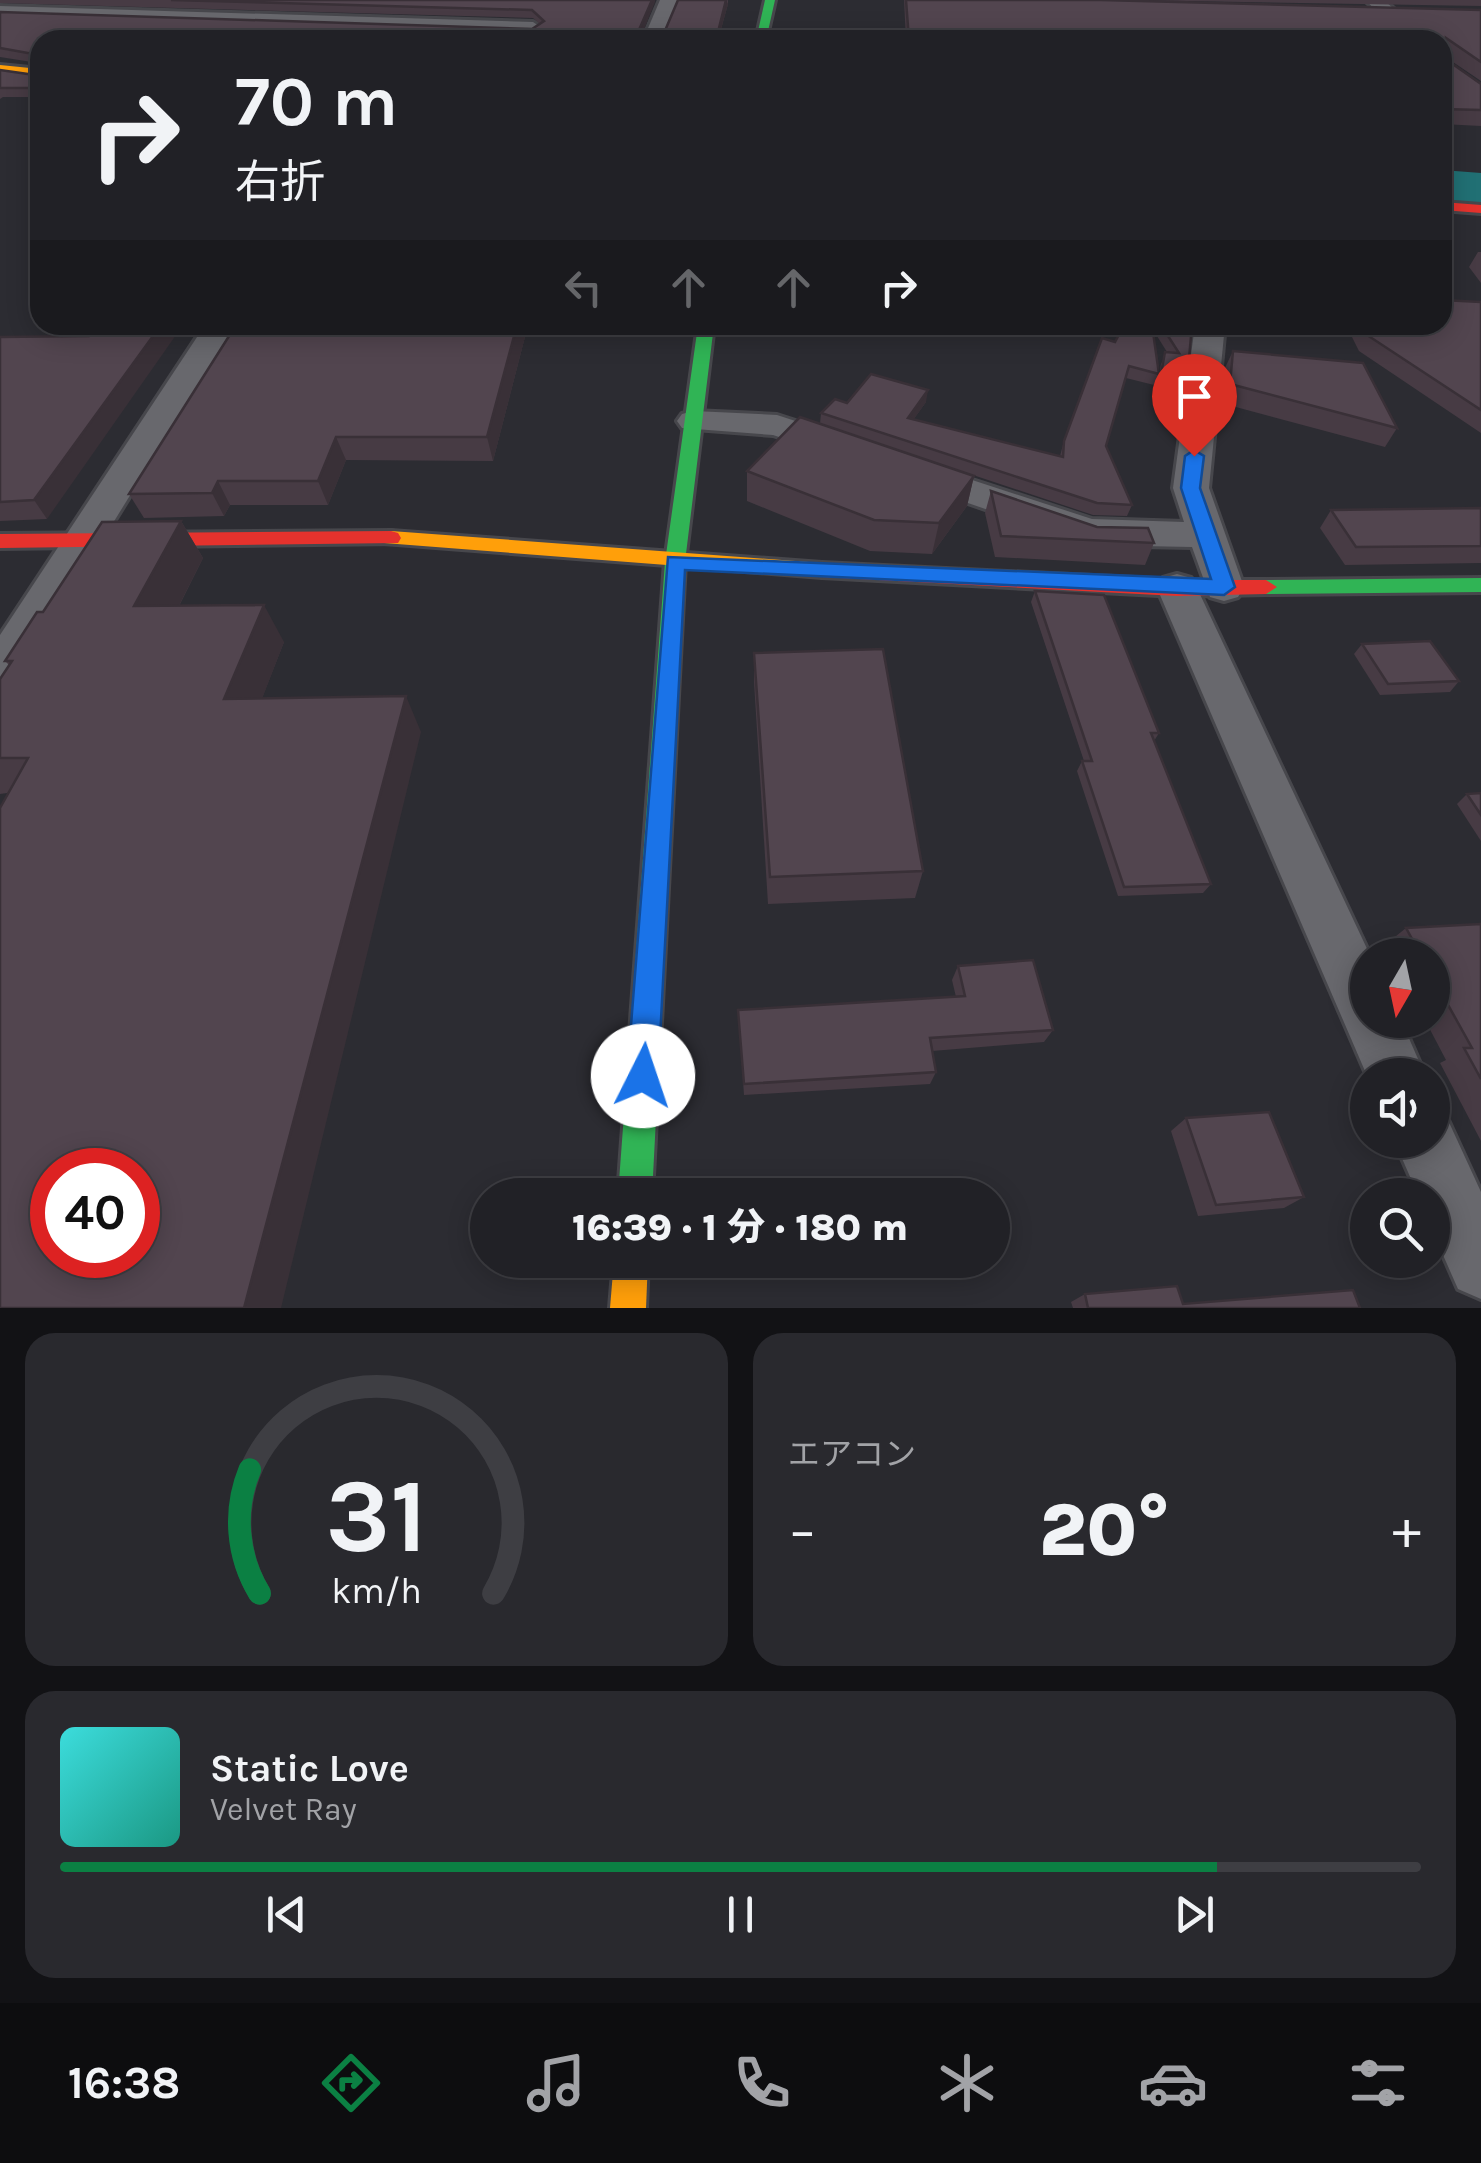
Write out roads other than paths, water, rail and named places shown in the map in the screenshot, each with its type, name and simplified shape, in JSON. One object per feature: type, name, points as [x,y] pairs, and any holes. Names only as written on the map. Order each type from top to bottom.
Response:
[{"type":"street","points":[[134,30],[179,0]]},
{"type":"street","points":[[390,23],[413,0]]},
{"type":"street","points":[[656,30],[669,0]]},
{"type":"street","points":[[763,30],[770,0]]},
{"type":"street","points":[[1381,6],[1408,30]]},
{"type":"street","points":[[1350,11],[1381,6],[1425,13]]},
{"type":"street","points":[[0,11],[533,27]]},
{"type":"street","points":[[0,68],[30,71]]},
{"type":"street","points":[[1452,207],[1481,210]]},
{"type":"street","points":[[0,670],[213,335]]},
{"type":"street","points":[[636,1178],[675,562],[705,335]]},
{"type":"street","points":[[1209,335],[1191,488],[1206,535],[1200,588],[1350,967]]},
{"type":"street","points":[[694,421],[777,425],[1090,532],[1206,535]]},
{"type":"street","points":[[0,542],[358,534],[675,562],[1200,588],[1481,585]]},
{"type":"street","points":[[1433,1158],[1481,1266]]},
{"type":"street","points":[[628,1308],[630,1278]]},
{"type":"waterway","points":[[1452,187],[1481,189]]}]
